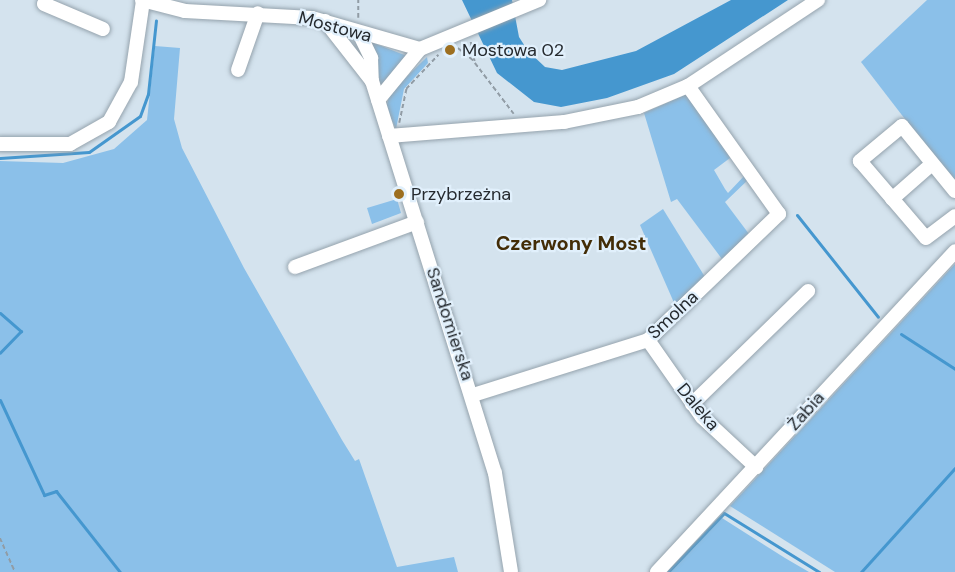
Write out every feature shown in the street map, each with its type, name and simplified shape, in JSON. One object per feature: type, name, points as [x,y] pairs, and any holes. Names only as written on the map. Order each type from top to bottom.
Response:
[{"type":"street","points":[[46,0],[44,4],[104,29]]},
{"type":"street","points":[[0,144],[70,144],[109,122],[131,82],[143,0]]},
{"type":"street","name":"Mostowa","points":[[143,0],[168,9],[231,6],[258,13],[325,21],[359,29],[420,49]]},
{"type":"street","points":[[378,100],[420,49],[471,36],[538,0]]},
{"type":"street","points":[[394,135],[564,122],[638,107],[688,86],[818,0]]},
{"type":"street","points":[[238,70],[258,13]]},
{"type":"street","name":"Sandomierska","points":[[325,21],[372,81]]},
{"type":"street","name":"Sandomierska","points":[[359,29],[371,58],[372,81],[394,135],[417,222],[473,395],[495,473],[511,572]]},
{"type":"street","name":"Smolna","points":[[473,395],[648,340],[779,213],[688,86]]},
{"type":"street","points":[[955,191],[902,126],[860,161],[926,238],[955,216]]},
{"type":"street","points":[[892,199],[932,164]]},
{"type":"street","points":[[295,267],[417,222]]},
{"type":"street","name":"Żabia","points":[[657,572],[955,251]]},
{"type":"street","points":[[692,404],[808,291]]},
{"type":"street","name":"Daleka","points":[[648,340],[692,404],[756,466]]},
{"type":"path","points":[[358,0],[359,29]]},
{"type":"path","points":[[448,49],[471,36],[475,63]]},
{"type":"path","points":[[455,45],[475,63],[507,105]]},
{"type":"path","points":[[394,135],[406,89],[440,53]]},
{"type":"path","points":[[0,538],[15,572]]},
{"type":"shaded area","points":[[462,0],[512,0],[519,37],[528,51],[545,67],[562,70],[636,51],[731,0],[788,0],[674,74],[607,98],[561,107],[534,102],[497,73]]},
{"type":"shaded area","points":[[927,0],[955,0],[955,184],[861,62]]},
{"type":"shaded area","points":[[370,42],[407,56],[381,86]]},
{"type":"shaded area","points":[[155,46],[180,48],[174,119],[182,148],[244,268],[342,440],[355,461],[359,459],[397,567],[454,557],[458,572],[0,572],[0,161],[63,163],[114,149],[147,120]]},
{"type":"shaded area","points":[[427,57],[428,63],[404,89],[396,129],[386,108],[390,93]]},
{"type":"shaded area","points":[[689,93],[734,155],[714,170],[725,189],[728,193],[746,174],[751,177],[725,202],[749,234],[722,259],[677,199],[671,202],[644,113]]},
{"type":"shaded area","points":[[397,199],[401,213],[372,224],[367,208]]},
{"type":"shaded area","points":[[663,209],[705,277],[675,305],[640,225]]},
{"type":"shaded area","points":[[955,264],[955,572],[835,572],[730,506]]},
{"type":"shaded area","points":[[722,518],[785,558],[809,572],[671,572]]},
{"type":"waterway","points":[[0,158],[89,152],[140,116],[148,94],[156,20]]},
{"type":"waterway","points":[[797,215],[878,317]]},
{"type":"waterway","points":[[0,313],[21,331],[0,353]]},
{"type":"waterway","points":[[901,334],[955,369]]},
{"type":"waterway","points":[[0,400],[44,495],[56,491],[120,572]]},
{"type":"waterway","points":[[861,572],[955,468]]},
{"type":"waterway","points":[[668,572],[724,513],[819,572]]},
{"type":"place","name":"Mostowa 02","points":[[450,50]]},
{"type":"place","name":"Przybrzeżna","points":[[399,194]]},
{"type":"district","name":"Czerwony Most","points":[[571,243]]}]
